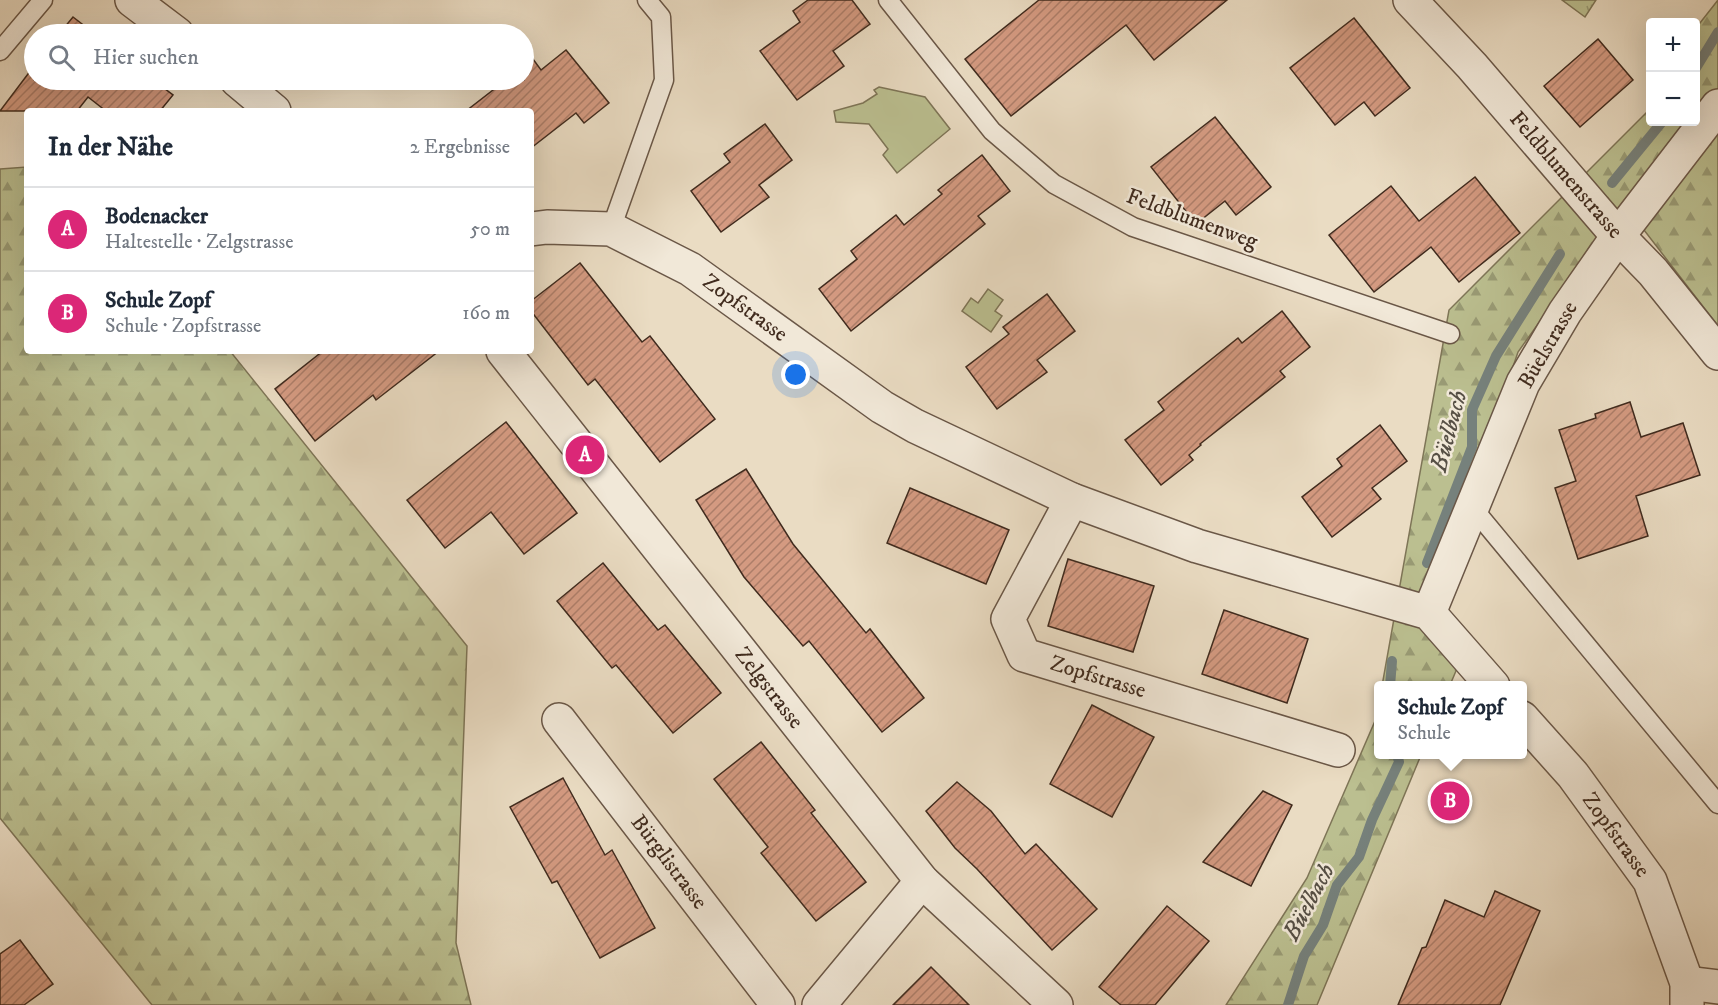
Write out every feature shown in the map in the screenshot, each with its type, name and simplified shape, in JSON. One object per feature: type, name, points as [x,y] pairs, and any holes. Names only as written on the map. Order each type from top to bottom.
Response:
[{"type":"street","points":[[132,0],[164,24]]},
{"type":"street","name":"Feldblumenstrasse","points":[[1410,0],[1472,66],[1618,236],[1653,272],[1718,353]]},
{"type":"street","points":[[249,90],[270,108]]},
{"type":"street","name":"Büelstrasse","points":[[1428,613],[1523,383],[1565,312],[1618,236],[1718,106]]},
{"type":"street","name":"Zopfstrasse","points":[[534,229],[610,229],[690,269],[882,407],[915,426],[1072,500],[1197,546],[1428,613]]},
{"type":"street","name":"Zelgstrasse","points":[[505,354],[922,881],[1056,1005]]},
{"type":"street","name":"Zopfstrasse","points":[[1072,500],[1008,620],[1024,655],[1338,750]]},
{"type":"street","points":[[1428,613],[1489,681]]},
{"type":"street","name":"Bürglistrasse","points":[[560,720],[778,1005]]},
{"type":"street","name":"Zopfstrasse","points":[[1527,724],[1573,775],[1650,881],[1697,992]]},
{"type":"street","points":[[819,1005],[922,881]]},
{"type":"lane","points":[[0,51],[43,0]]},
{"type":"lane","points":[[610,229],[664,80],[661,17],[647,0]]},
{"type":"lane","name":"Feldblumenweg","points":[[888,0],[992,131],[1054,184],[1133,227],[1450,334]]},
{"type":"lane","points":[[1472,507],[1718,804]]},
{"type":"green space","points":[[1562,0],[1596,0],[1585,17]]},
{"type":"green space","points":[[1718,0],[1718,326],[1624,204],[1518,352],[1429,612],[1464,652],[1452,681],[1383,681],[1449,310],[1646,113],[1646,126],[1700,126],[1700,23]]},
{"type":"green space","points":[[879,87],[925,97],[950,129],[897,173],[883,155],[888,149],[869,124],[836,122],[834,111],[863,103],[877,94],[874,90]]},
{"type":"green space","points":[[24,167],[24,354],[232,354],[467,646],[456,943],[471,1005],[152,1005],[0,818],[0,169]]},
{"type":"green space","points":[[988,289],[1003,300],[995,311],[1002,316],[991,332],[962,311],[971,298],[978,303]]},
{"type":"green space","points":[[1374,723],[1374,759],[1419,759],[1317,1005],[1226,1005],[1307,878]]},
{"type":"building","points":[[808,0],[852,0],[870,24],[833,51],[844,66],[797,100],[760,51],[800,22],[793,11]]},
{"type":"building","points":[[1039,0],[1227,0],[1154,60],[1126,25],[1011,116],[965,59]]},
{"type":"building","points":[[73,17],[82,24],[67,24]]},
{"type":"building","points":[[1354,18],[1410,88],[1375,116],[1364,102],[1335,125],[1290,68]]},
{"type":"building","points":[[1598,39],[1633,80],[1580,127],[1544,86]]},
{"type":"building","points":[[566,50],[609,103],[584,123],[576,113],[534,146],[534,108],[470,108],[493,90],[534,90],[534,60],[541,70]]},
{"type":"building","points":[[24,79],[24,90],[166,90],[173,95],[162,108],[102,108],[88,97],[79,108],[24,108],[24,111],[0,111]]},
{"type":"building","points":[[1215,117],[1271,187],[1236,215],[1225,201],[1196,224],[1151,167]]},
{"type":"building","points":[[765,124],[792,160],[759,185],[769,197],[721,232],[691,191],[730,162],[724,154]]},
{"type":"building","points":[[982,155],[1010,191],[978,216],[985,224],[851,331],[819,289],[857,259],[851,251],[896,215],[904,225],[942,194],[938,190]]},
{"type":"building","points":[[1475,177],[1520,233],[1459,282],[1431,247],[1374,292],[1329,235],[1391,186],[1419,221]]},
{"type":"building","points":[[580,263],[642,342],[650,336],[715,419],[660,462],[595,379],[588,385],[534,315],[534,299]]},
{"type":"building","points":[[1047,294],[1075,331],[1037,360],[1047,372],[997,409],[966,367],[1009,334],[1003,327]]},
{"type":"building","points":[[1282,311],[1310,347],[1280,371],[1285,377],[1200,444],[1189,455],[1193,460],[1161,485],[1125,440],[1164,410],[1158,402],[1238,338],[1242,343]]},
{"type":"building","points":[[319,354],[435,354],[376,400],[373,395],[315,441],[275,389]]},
{"type":"building","points":[[1630,402],[1641,437],[1683,423],[1700,475],[1636,496],[1648,536],[1578,559],[1555,488],[1576,481],[1559,430],[1596,418],[1595,414]]},
{"type":"building","points":[[506,422],[577,513],[524,554],[491,512],[445,548],[407,500]]},
{"type":"building","points":[[1380,425],[1407,461],[1372,488],[1381,499],[1332,537],[1302,497],[1342,466],[1337,459]]},
{"type":"building","points":[[746,469],[793,544],[866,633],[870,629],[924,698],[882,732],[809,641],[803,646],[744,577],[696,500]]},
{"type":"building","points":[[910,488],[1009,530],[986,584],[887,543]]},
{"type":"building","points":[[1068,559],[1154,586],[1133,652],[1048,626]]},
{"type":"building","points":[[603,563],[658,630],[665,625],[721,693],[673,733],[616,665],[612,668],[557,601]]},
{"type":"building","points":[[1224,610],[1308,639],[1287,703],[1202,674]]},
{"type":"building","points":[[1092,705],[1154,737],[1112,817],[1050,784]]},
{"type":"building","points":[[761,742],[815,810],[811,813],[866,882],[816,921],[761,853],[768,847],[714,779]]},
{"type":"building","points":[[563,778],[605,855],[612,850],[655,928],[600,958],[557,881],[552,883],[510,807]]},
{"type":"building","points":[[957,782],[991,811],[1025,854],[1036,844],[1097,909],[1052,950],[955,848],[926,811]]},
{"type":"building","points":[[1263,791],[1292,805],[1251,886],[1203,862]]},
{"type":"building","points":[[1495,891],[1540,911],[1500,1005],[1398,1005],[1422,948],[1426,947],[1445,900],[1484,917]]},
{"type":"building","points":[[1167,906],[1209,941],[1155,1005],[1121,1005],[1099,987]]},
{"type":"building","points":[[20,940],[53,984],[24,1005],[0,1005],[0,954]]},
{"type":"building","points":[[931,967],[969,1005],[893,1005]]},
{"type":"waterway","name":"Büelbach","points":[[1700,61],[1718,32]]},
{"type":"waterway","name":"Büelbach","points":[[1612,183],[1659,126]]},
{"type":"waterway","name":"Büelbach","points":[[1427,563],[1472,447],[1472,410],[1496,356],[1560,254]]},
{"type":"waterway","name":"Büelbach","points":[[1390,681],[1392,661]]},
{"type":"waterway","name":"Büelbach","points":[[1288,1005],[1304,956],[1323,925],[1337,885],[1359,857],[1372,820],[1399,762],[1398,759]]},
{"type":"place","name":"Bodenacker","points":[[585,455]]},
{"type":"place","name":"Schule Zopf","points":[[1450,801]]}]
